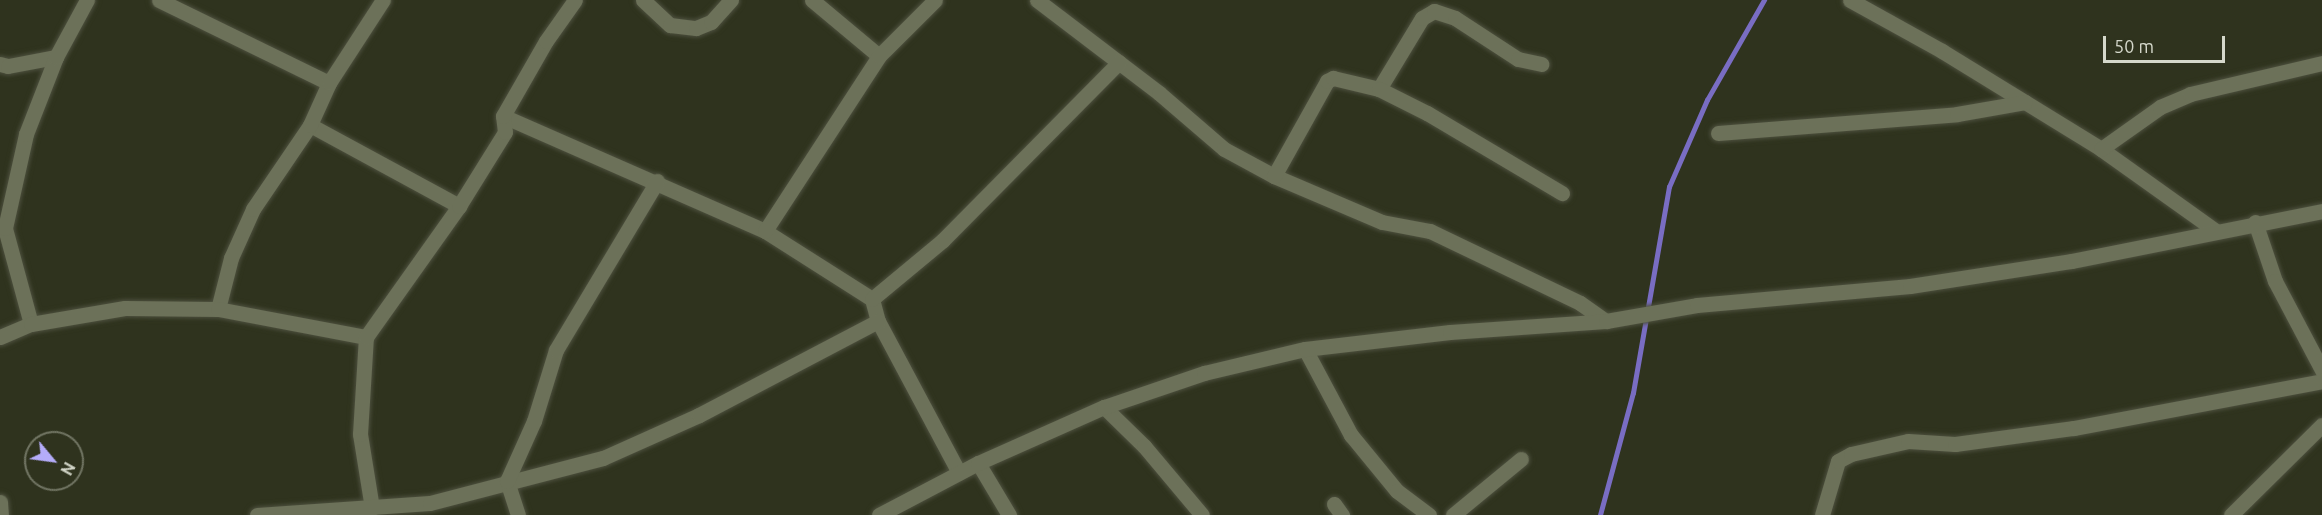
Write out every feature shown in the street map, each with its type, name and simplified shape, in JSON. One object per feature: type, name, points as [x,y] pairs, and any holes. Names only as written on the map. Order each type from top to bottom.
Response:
[{"type":"street","points":[[31,324],[5,228],[26,134],[56,57],[87,0]]},
{"type":"street","points":[[159,0],[329,83]]},
{"type":"street","points":[[218,309],[231,258],[253,209],[310,125],[329,83],[383,0]]},
{"type":"street","points":[[372,508],[360,434],[366,337],[459,206],[505,132],[503,116],[546,41],[575,0]]},
{"type":"street","points":[[643,0],[670,25],[696,28],[711,22],[731,0]]},
{"type":"street","points":[[812,0],[879,56]]},
{"type":"street","points":[[765,231],[879,56],[935,0]]},
{"type":"street","points":[[1037,0],[1119,62],[1224,149],[1274,176],[1382,222],[1430,231],[1580,303],[1605,321]]},
{"type":"street","points":[[1850,0],[2101,149],[2216,231]]},
{"type":"street","points":[[1379,89],[1422,18],[1434,11],[1455,18],[1518,59],[1541,64]]},
{"type":"street","points":[[0,64],[8,66],[56,57]]},
{"type":"street","points":[[872,299],[943,240],[1119,62]]},
{"type":"street","points":[[2101,149],[2160,107],[2190,94],[2322,63]]},
{"type":"street","points":[[1274,176],[1327,81],[1346,79],[1379,89],[1562,193]]},
{"type":"street","points":[[1718,133],[1957,114],[2025,102]]},
{"type":"street","points":[[503,116],[657,181],[765,231],[872,299],[878,321],[959,472]]},
{"type":"street","points":[[310,125],[459,206]]},
{"type":"street","points":[[518,515],[507,481],[534,421],[556,350],[657,181]]},
{"type":"street","points":[[879,515],[959,472],[1104,407],[1204,373],[1305,349],[1450,333],[1605,321],[1670,309],[1910,286],[2072,261],[2255,222],[2322,211]]},
{"type":"street","points":[[2255,222],[2275,281],[2322,370]]},
{"type":"street","points":[[0,337],[31,324],[124,308],[218,309],[366,337]]},
{"type":"street","points":[[257,515],[430,503],[507,481],[603,458],[699,415],[878,321]]},
{"type":"street","points":[[1305,349],[1351,435],[1397,491],[1429,515]]},
{"type":"street","points":[[1822,515],[1838,461],[1851,454],[1908,441],[1955,444],[2074,428],[2322,381]]},
{"type":"street","points":[[1104,407],[1144,446],[1202,515]]},
{"type":"street","points":[[2231,515],[2322,424]]},
{"type":"street","points":[[1453,515],[1521,459]]},
{"type":"street","points":[[978,463],[1009,515]]},
{"type":"street","points":[[0,502],[1,515]]},
{"type":"waterway","points":[[1600,515],[1633,393],[1669,187],[1707,100],[1764,0]]}]
